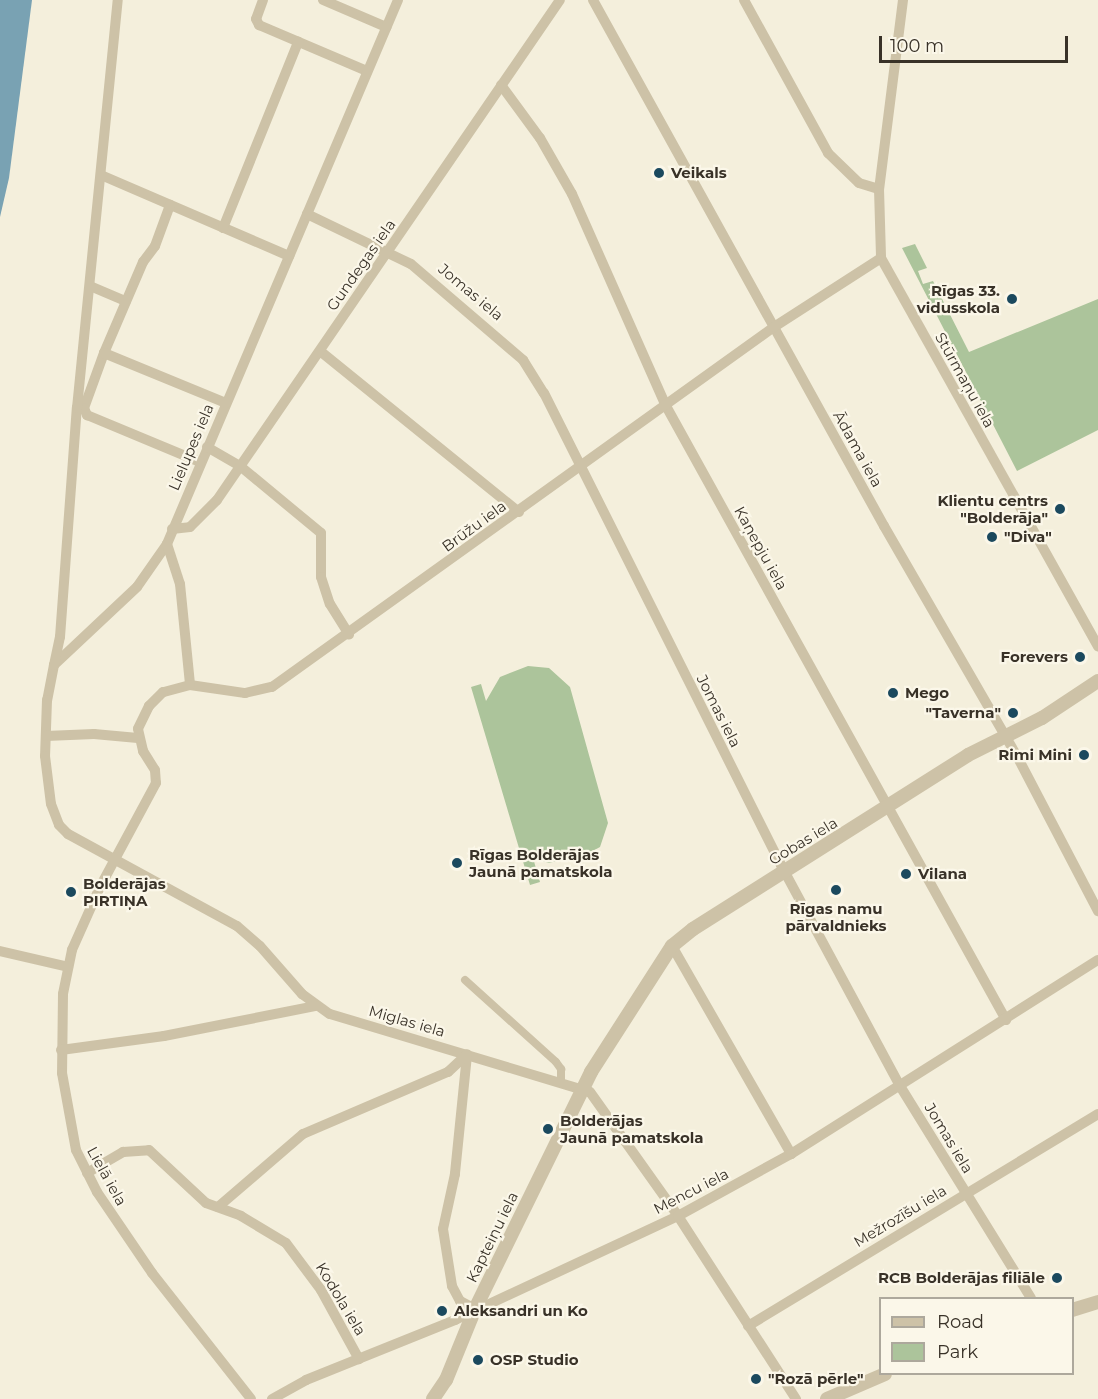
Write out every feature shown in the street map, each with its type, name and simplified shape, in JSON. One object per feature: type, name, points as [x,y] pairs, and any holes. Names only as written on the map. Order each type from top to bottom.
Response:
[{"type":"street","points":[[118,0],[90,286],[60,637],[47,700],[46,736],[49,794],[59,825],[114,860],[156,783],[155,770],[138,738],[141,720],[163,692],[190,685],[180,584],[166,544]]},
{"type":"street","points":[[263,0],[256,19],[259,25],[367,71]]},
{"type":"street","points":[[323,0],[386,27]]},
{"type":"street","name":"Lielupes iela","points":[[54,665],[137,587],[166,544],[398,0]]},
{"type":"street","name":"Gundegas iela","points":[[172,529],[183,530],[195,523],[240,466],[561,0]]},
{"type":"street","name":"Ādama iela","points":[[593,0],[1098,911]]},
{"type":"street","points":[[744,0],[828,153],[859,183],[879,189]]},
{"type":"street","name":"Stūrmaņu iela","points":[[903,0],[879,189],[881,258],[1098,647]]},
{"type":"street","points":[[223,228],[298,42]]},
{"type":"street","name":"Kaņepju iela","points":[[501,85],[540,138],[572,194],[666,406],[1006,1020]]},
{"type":"street","points":[[101,175],[289,256]]},
{"type":"street","points":[[80,408],[143,262],[155,246],[170,205]]},
{"type":"street","name":"Jomas iela","points":[[307,214],[389,250],[436,282],[515,348],[544,393],[579,468],[784,872],[900,1086],[1029,1297]]},
{"type":"street","name":"Brūžu iela","points":[[190,685],[245,693],[258,692],[285,681],[774,327],[881,258]]},
{"type":"street","points":[[90,286],[126,301]]},
{"type":"street","points":[[320,351],[519,512]]},
{"type":"street","points":[[104,353],[226,403]]},
{"type":"street","points":[[80,408],[87,416],[200,462]]},
{"type":"street","points":[[207,447],[240,466],[321,533],[321,578],[330,604],[349,635]]},
{"type":"street","name":"Gobas iela","points":[[582,1089],[621,1021],[672,946],[784,872],[1002,735],[1042,718],[1098,681]]},
{"type":"street","points":[[46,736],[138,738]]},
{"type":"street","name":"Lielā iela","points":[[114,860],[85,917],[68,967],[61,1050],[71,1131],[87,1173],[130,1242],[251,1399]]},
{"type":"street","name":"Miglas iela","points":[[114,860],[237,926],[316,1006],[330,1014],[582,1089],[599,1101],[678,1216],[796,1399]]},
{"type":"street","points":[[672,946],[791,1154]]},
{"type":"street","points":[[0,951],[68,967]]},
{"type":"street","name":"Mencu iela","points":[[272,1399],[306,1380],[476,1309],[678,1216],[791,1154],[1098,960]]},
{"type":"street","points":[[465,980],[556,1062],[561,1069],[561,1083]]},
{"type":"street","points":[[61,1050],[164,1036],[316,1006]]},
{"type":"street","points":[[218,1207],[303,1134],[448,1072],[467,1054]]},
{"type":"street","points":[[467,1054],[455,1174],[443,1230],[452,1287],[460,1301],[476,1309]]},
{"type":"street","name":"Kapteiņu iela","points":[[433,1399],[446,1380],[476,1309],[582,1089]]},
{"type":"street","name":"Mežrozīšu iela","points":[[748,1326],[1098,1114]]},
{"type":"street","name":"Kodola iela","points":[[87,1173],[123,1152],[149,1150],[188,1190],[218,1207],[241,1216],[286,1243],[321,1290],[358,1359]]},
{"type":"street","points":[[1074,1309],[1098,1302]]},
{"type":"street","points":[[827,1399],[883,1375]]},
{"type":"green space","points":[[915,244],[927,268],[918,271],[923,284],[933,281],[969,352],[1098,299],[1098,430],[1017,471],[902,248]]},
{"type":"green space","points":[[528,666],[549,668],[570,687],[608,823],[600,847],[589,853],[549,863],[533,858],[540,882],[530,885],[471,687],[481,684],[486,701],[500,677]]},
{"type":"water","points":[[0,0],[32,0],[9,178],[0,217]]},
{"type":"place","name":"Veikals","points":[[659,173]]},
{"type":"place","name":"Rīgas 33. vidusskola","points":[[1012,299]]},
{"type":"place","name":"Klientu centrs \"Bolderāja\"","points":[[1060,509]]},
{"type":"place","name":"\"Diva\"","points":[[992,537]]},
{"type":"place","name":"Forevers","points":[[1080,657]]},
{"type":"place","name":"Mego","points":[[893,693]]},
{"type":"place","name":"\"Taverna\"","points":[[1013,713]]},
{"type":"place","name":"Rimi Mini","points":[[1084,755]]},
{"type":"place","name":"Rīgas Bolderājas Jaunā pamatskola","points":[[457,863]]},
{"type":"place","name":"Vilana","points":[[906,874]]},
{"type":"place","name":"Rīgas namu pārvaldnieks","points":[[836,890]]},
{"type":"place","name":"Bolderājas PIRTIŅA","points":[[71,892]]},
{"type":"place","name":"Bolderājas Jaunā pamatskola","points":[[548,1129]]},
{"type":"place","name":"RCB Bolderājas filiāle","points":[[1057,1278]]},
{"type":"place","name":"Aleksandri un Ko","points":[[442,1311]]},
{"type":"place","name":"OSP Studio","points":[[478,1360]]},
{"type":"place","name":"\"Rozā pērle\"","points":[[756,1379]]}]
